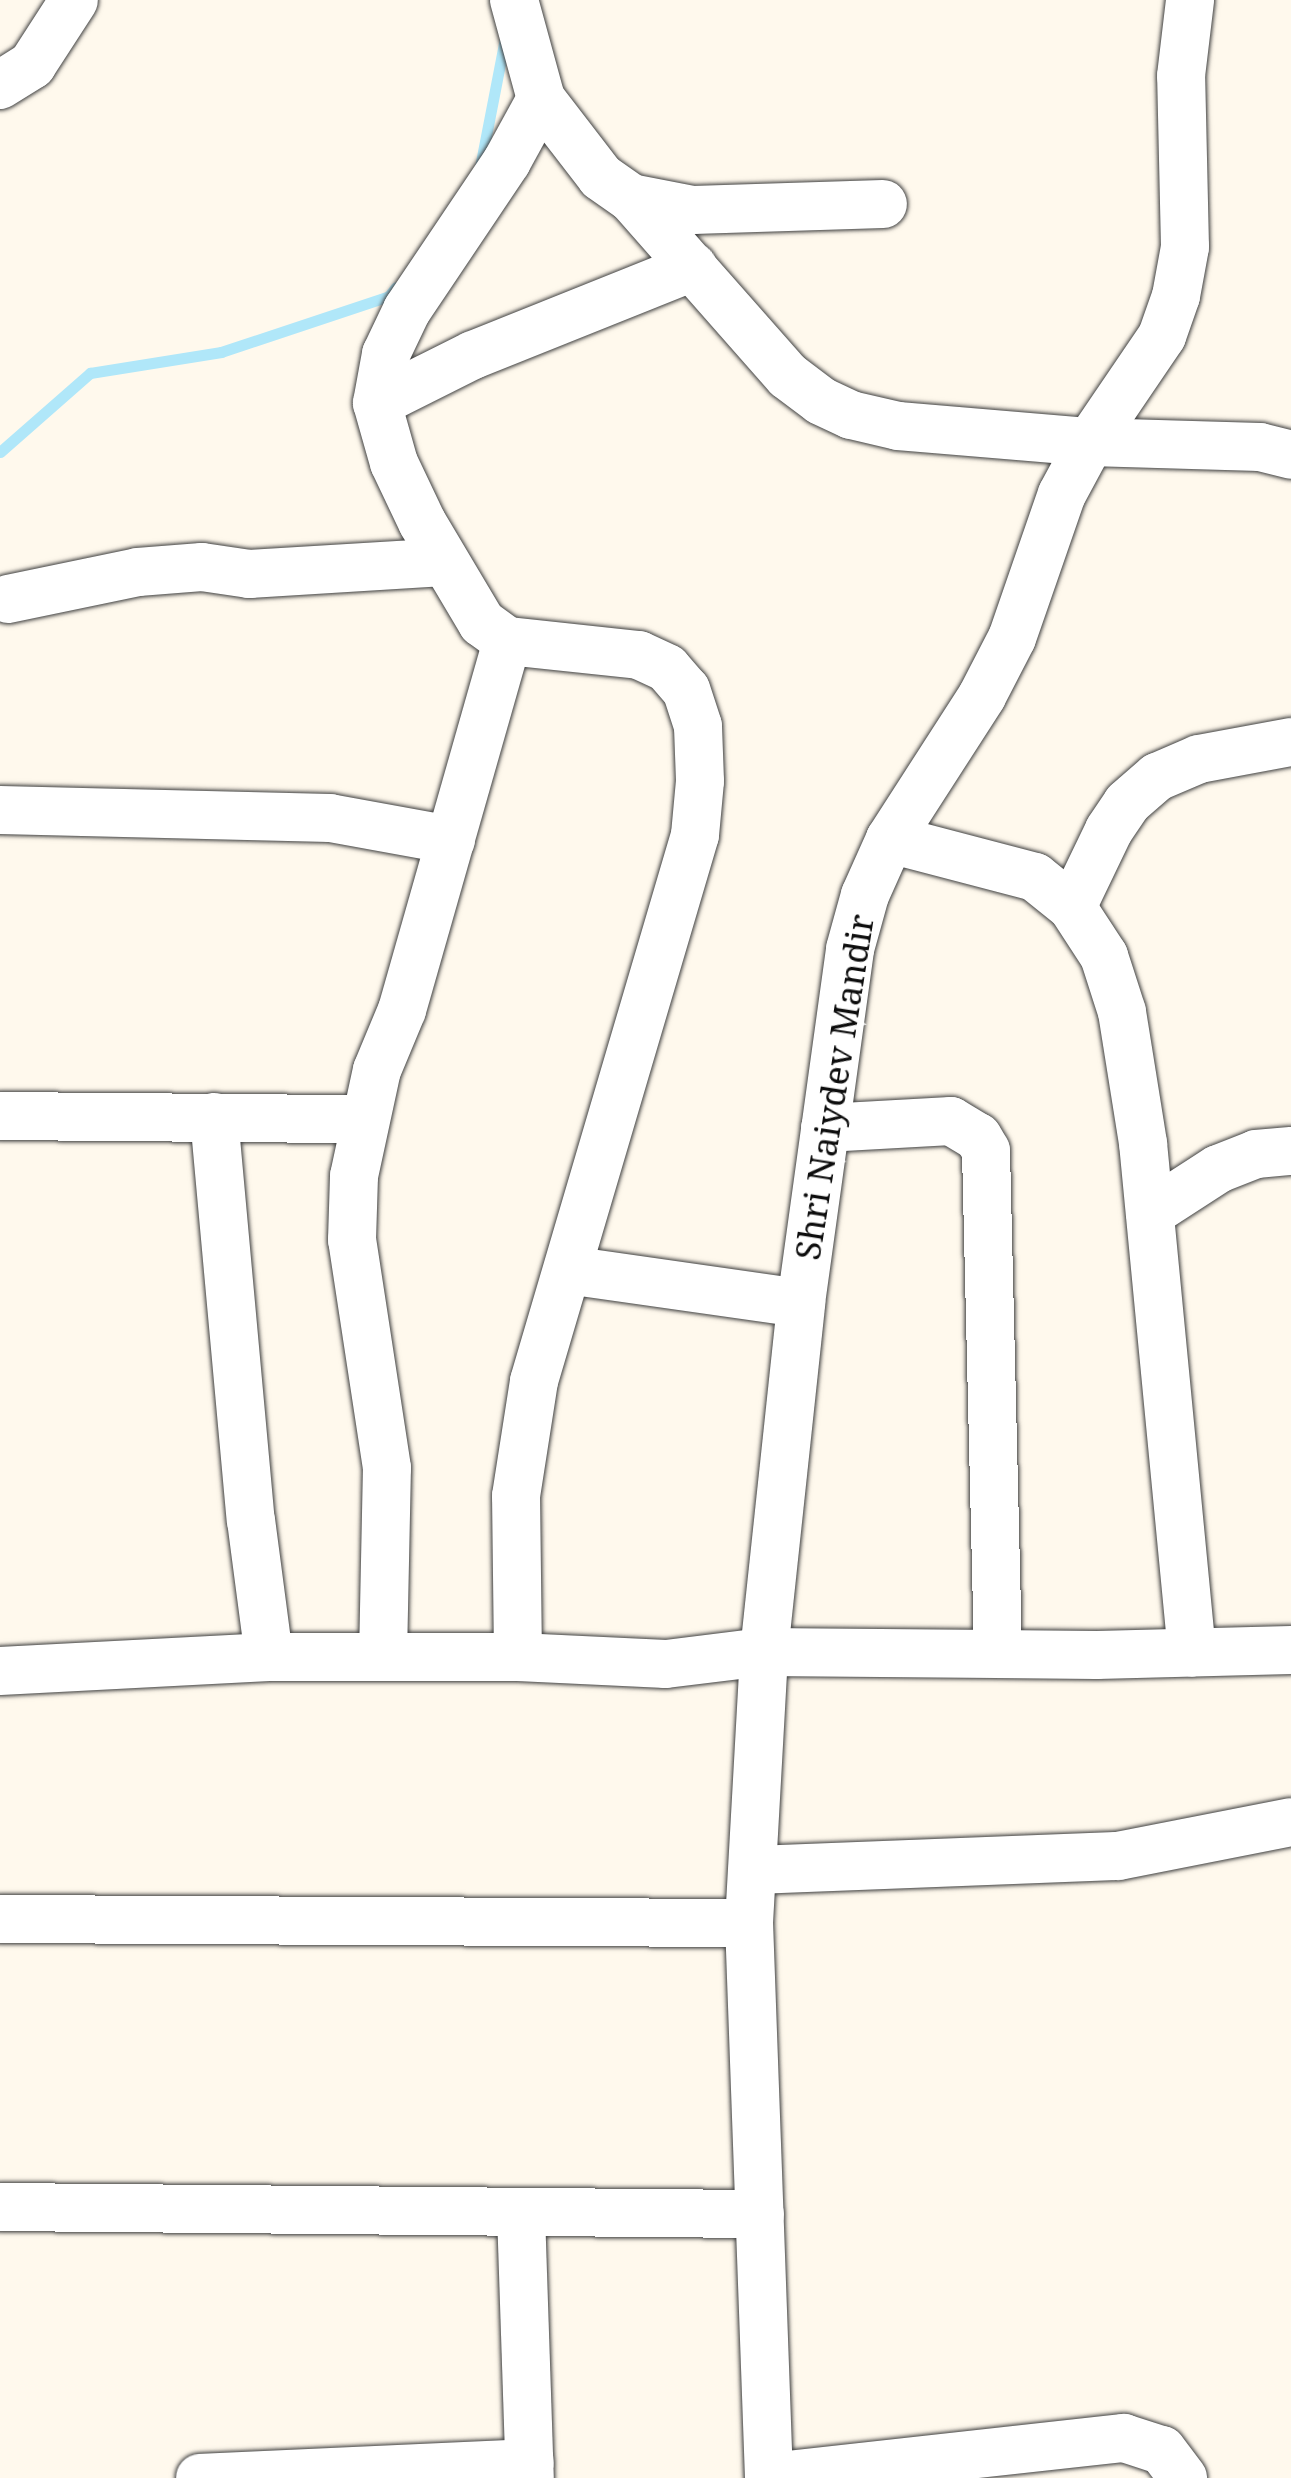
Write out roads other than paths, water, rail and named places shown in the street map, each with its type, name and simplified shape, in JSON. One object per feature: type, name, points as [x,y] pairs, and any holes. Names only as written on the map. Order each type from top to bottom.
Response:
[{"type":"street","points":[[0,84],[32,65],[74,0]]},
{"type":"street","points":[[514,0],[541,99],[601,176],[631,198],[788,376],[821,400],[850,414],[898,426],[1090,442],[1260,447],[1291,455]]},
{"type":"street","name":"Shri Naiydev Mandir","points":[[769,2477],[749,1924],[764,1652],[800,1303],[850,949],[865,896],[890,840],[982,696],[1012,638],[1062,494],[1090,442],[1162,336],[1176,296],[1184,247],[1180,76],[1190,0]]},
{"type":"street","points":[[518,1657],[516,1496],[534,1381],[694,835],[700,782],[698,726],[686,690],[667,668],[639,655],[507,641],[482,623],[444,562],[394,462],[377,403],[386,354],[407,310],[507,160],[541,99]]},
{"type":"street","points":[[631,198],[693,210],[883,204]]},
{"type":"street","points":[[377,403],[474,355],[693,267]]},
{"type":"street","points":[[8,599],[138,572],[202,566],[249,574],[444,562]]},
{"type":"street","points":[[383,1657],[387,1468],[352,1240],[354,1176],[365,1119],[507,641]]},
{"type":"street","points":[[1072,907],[1109,830],[1127,803],[1157,776],[1199,759],[1289,747]]},
{"type":"street","points":[[0,810],[330,818],[451,840]]},
{"type":"street","points":[[890,840],[1035,877],[1072,907],[1104,956],[1122,1012],[1150,1213],[1192,1653]]},
{"type":"street","points":[[0,1116],[365,1119]]},
{"type":"street","points":[[214,1118],[251,1520],[269,1656]]},
{"type":"street","points":[[825,1128],[951,1121],[978,1137],[986,1151],[998,1654]]},
{"type":"street","points":[[1150,1213],[1218,1169],[1256,1154],[1291,1152]]},
{"type":"street","points":[[568,1270],[800,1303]]},
{"type":"street","points":[[0,1671],[269,1656],[518,1657],[666,1664],[764,1652],[1291,1650]]},
{"type":"street","points":[[753,1870],[1118,1856],[1291,1822]]},
{"type":"street","points":[[0,1919],[749,1924]]},
{"type":"street","points":[[0,2207],[760,2214]]},
{"type":"street","points":[[200,2478],[530,2471],[521,2213]]},
{"type":"street","points":[[769,2477],[1124,2438],[1162,2450],[1183,2478]]},
{"type":"waterway","points":[[480,167],[505,38]]},
{"type":"waterway","points":[[0,452],[90,373],[221,352],[389,296],[396,287]]}]
